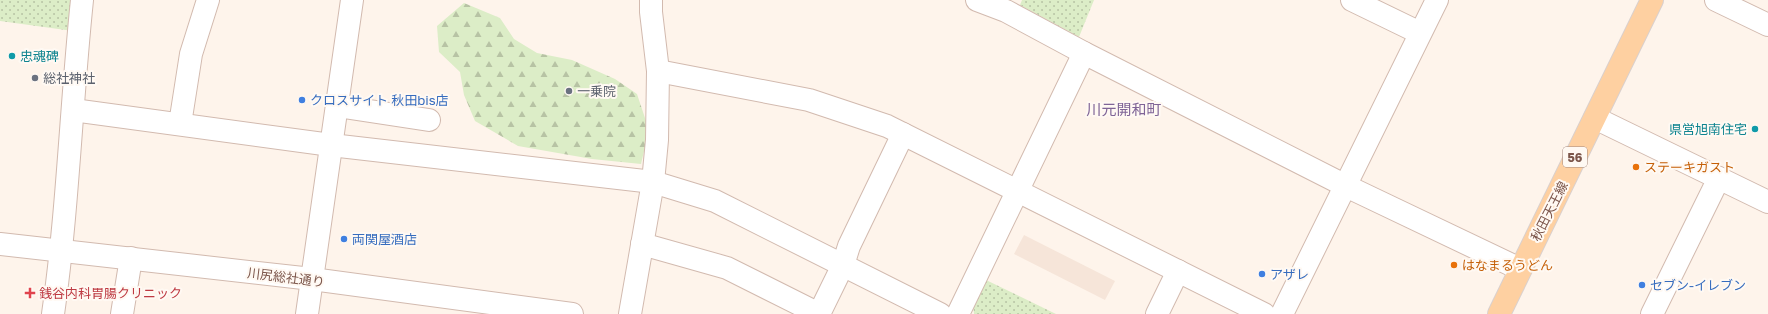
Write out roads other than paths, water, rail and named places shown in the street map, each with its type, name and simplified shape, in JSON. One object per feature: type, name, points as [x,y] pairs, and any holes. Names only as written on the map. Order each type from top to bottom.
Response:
[{"type":"main road","name":"秋田天王線","points":[[1499,314],[1652,0]]},
{"type":"street","points":[[53,314],[62,251],[73,110],[74,70],[82,0]]},
{"type":"street","points":[[180,124],[191,54],[208,0]]},
{"type":"street","points":[[307,314],[352,0]]},
{"type":"street","points":[[630,314],[653,182],[656,140],[658,71],[651,0]]},
{"type":"street","points":[[977,0],[1009,5],[1084,53],[1346,186],[1520,269]]},
{"type":"street","points":[[1352,0],[1420,33]]},
{"type":"street","points":[[1282,314],[1437,0]]},
{"type":"street","points":[[1716,0],[1768,25]]},
{"type":"street","points":[[958,314],[1084,53]]},
{"type":"street","points":[[658,71],[809,100],[887,126],[1264,314]]},
{"type":"street","points":[[336,106],[429,120]]},
{"type":"street","points":[[73,110],[331,145],[653,182],[715,201],[940,314]]},
{"type":"street","points":[[1595,118],[1768,202]]},
{"type":"street","points":[[642,244],[727,268],[819,314],[843,265],[849,246],[903,134]]},
{"type":"street","points":[[1652,314],[1719,178]]},
{"type":"street","name":"川尻総社通り","points":[[0,244],[312,279],[572,314]]},
{"type":"street","points":[[122,314],[131,258]]},
{"type":"street","points":[[1157,314],[1178,271]]},
{"type":"place","name":"忠魂碑","points":[[12,56]]},
{"type":"place","name":"総社神社","points":[[35,78]]},
{"type":"place","name":"一乗院","points":[[569,91]]},
{"type":"place","name":"クロスサイト 秋田bis店","points":[[302,100]]},
{"type":"place","name":"県営旭南住宅","points":[[1755,129]]},
{"type":"place","name":"ステーキガスト","points":[[1636,167]]},
{"type":"place","name":"両関屋酒店","points":[[344,239]]},
{"type":"place","name":"はなまるうどん","points":[[1454,265]]},
{"type":"place","name":"アザレ","points":[[1262,274]]},
{"type":"place","name":"セブン-イレブン","points":[[1642,285]]},
{"type":"place","name":"銭谷内科胃腸クリニック","points":[[30,293]]},
{"type":"district","name":"川元開和町","points":[[1124,109]]}]
